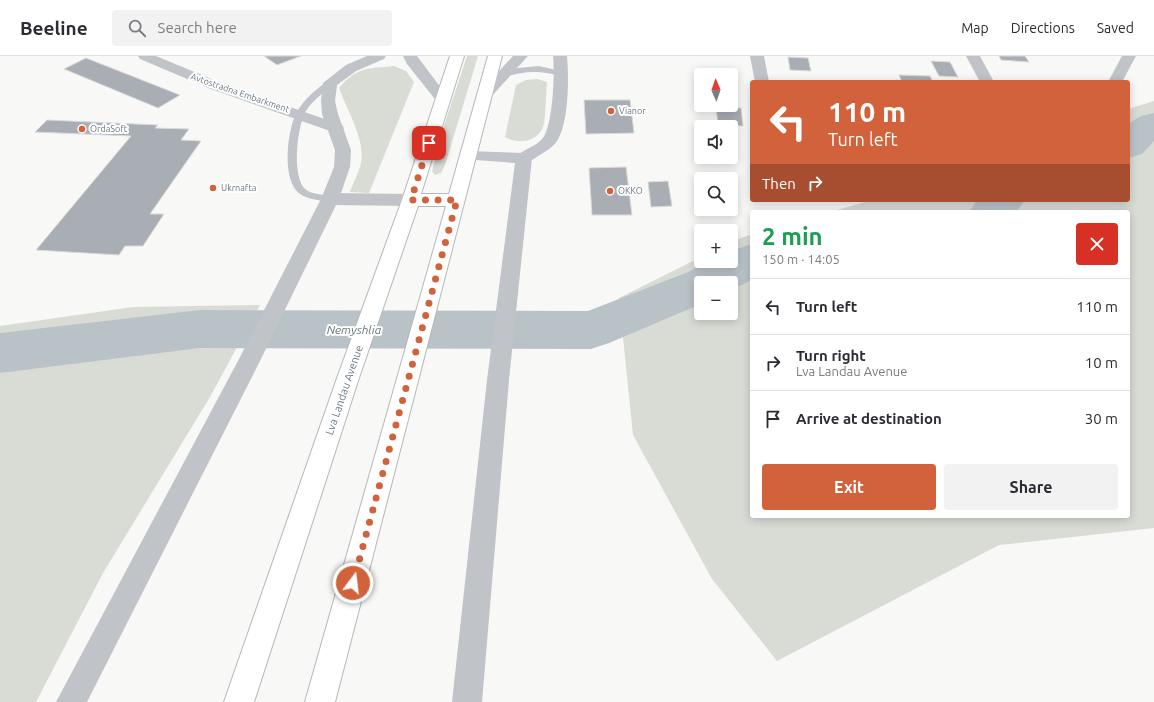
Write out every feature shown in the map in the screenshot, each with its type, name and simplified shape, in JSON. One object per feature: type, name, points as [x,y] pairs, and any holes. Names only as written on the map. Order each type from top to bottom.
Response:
[{"type":"main road","name":"Lva Landau Avenue","points":[[239,702],[348,378],[411,200],[457,56]]},
{"type":"main road","points":[[320,702],[437,275],[495,56]]},
{"type":"main road","points":[[411,200],[457,200]]},
{"type":"street","name":"Avtostradna Embarkment","points":[[145,56],[222,89],[300,114],[336,128]]},
{"type":"street","points":[[71,702],[248,363],[330,200],[342,167],[343,150],[330,114],[328,101],[330,83],[350,68],[379,56]]},
{"type":"street","points":[[410,56],[412,61],[443,100]]},
{"type":"street","points":[[485,95],[521,56]]},
{"type":"street","points":[[468,156],[524,158],[550,140],[555,128],[561,74],[560,56]]},
{"type":"street","points":[[758,56],[762,80]]},
{"type":"street","points":[[974,56],[987,80]]},
{"type":"street","points":[[1116,80],[1129,56]]},
{"type":"street","points":[[467,702],[498,380],[524,158]]},
{"type":"street","points":[[330,200],[411,200]]},
{"type":"lane","points":[[503,75],[531,68],[551,70],[561,74]]},
{"type":"lane","points":[[330,83],[313,98],[300,114],[295,127],[292,147],[294,172],[300,189],[311,195],[330,200]]},
{"type":"shaded area","points":[[467,56],[478,56],[445,165],[441,173],[435,175],[432,171],[443,129]]},
{"type":"shaded area","points":[[394,66],[406,71],[414,82],[369,193],[350,192],[361,163],[362,154],[361,145],[355,126],[339,88],[358,72],[370,68]]},
{"type":"shaded area","points":[[537,79],[547,82],[543,127],[536,136],[527,141],[516,141],[505,137],[516,85],[526,80]]},
{"type":"shaded area","points":[[1154,101],[1154,528],[999,545],[777,661],[712,579],[633,435],[619,298],[694,260],[694,268],[738,268],[738,239],[750,235],[750,518],[1130,518],[1130,210],[837,210],[865,202],[1130,202],[1130,108]]},
{"type":"shaded area","points":[[260,305],[210,397],[103,573],[36,702],[0,702],[0,326],[133,307]]},
{"type":"building","points":[[264,56],[301,56],[277,65]]},
{"type":"building","points":[[999,56],[1025,56],[1029,62],[1001,60]]},
{"type":"building","points":[[788,57],[808,58],[811,71],[790,70]]},
{"type":"building","points":[[86,58],[180,95],[158,108],[64,69]]},
{"type":"building","points":[[931,61],[950,62],[958,77],[939,76]]},
{"type":"building","points":[[899,75],[930,76],[932,80],[901,80]]},
{"type":"building","points":[[584,100],[630,100],[634,133],[586,134]]},
{"type":"building","points":[[738,108],[741,108],[743,126],[738,126],[738,120],[717,120],[717,112],[738,112]]},
{"type":"building","points":[[47,120],[158,125],[155,128],[189,129],[181,140],[201,141],[150,214],[164,214],[143,246],[125,246],[119,255],[36,250],[131,136],[35,132]]},
{"type":"building","name":"OKKO","points":[[626,167],[632,215],[592,215],[589,168]]},
{"type":"building","points":[[668,181],[672,206],[651,207],[648,182]]},
{"type":"waterway","name":"Nemyshlia","points":[[1130,144],[1140,133],[1154,124]]},
{"type":"waterway","name":"Nemyshlia","points":[[992,210],[1002,202]]},
{"type":"waterway","name":"Nemyshlia","points":[[719,276],[750,261]]},
{"type":"waterway","name":"Nemyshlia","points":[[0,353],[200,329],[591,330],[694,288]]},
{"type":"place","name":"Vianor","points":[[611,111]]},
{"type":"place","name":"OrdaSoft","points":[[82,129]]},
{"type":"place","name":"Ukrnafta","points":[[213,188]]},
{"type":"place","name":"OKKO","points":[[610,191]]},
{"type":"route","points":[[353,583],[457,200],[411,200],[429,143]]}]
